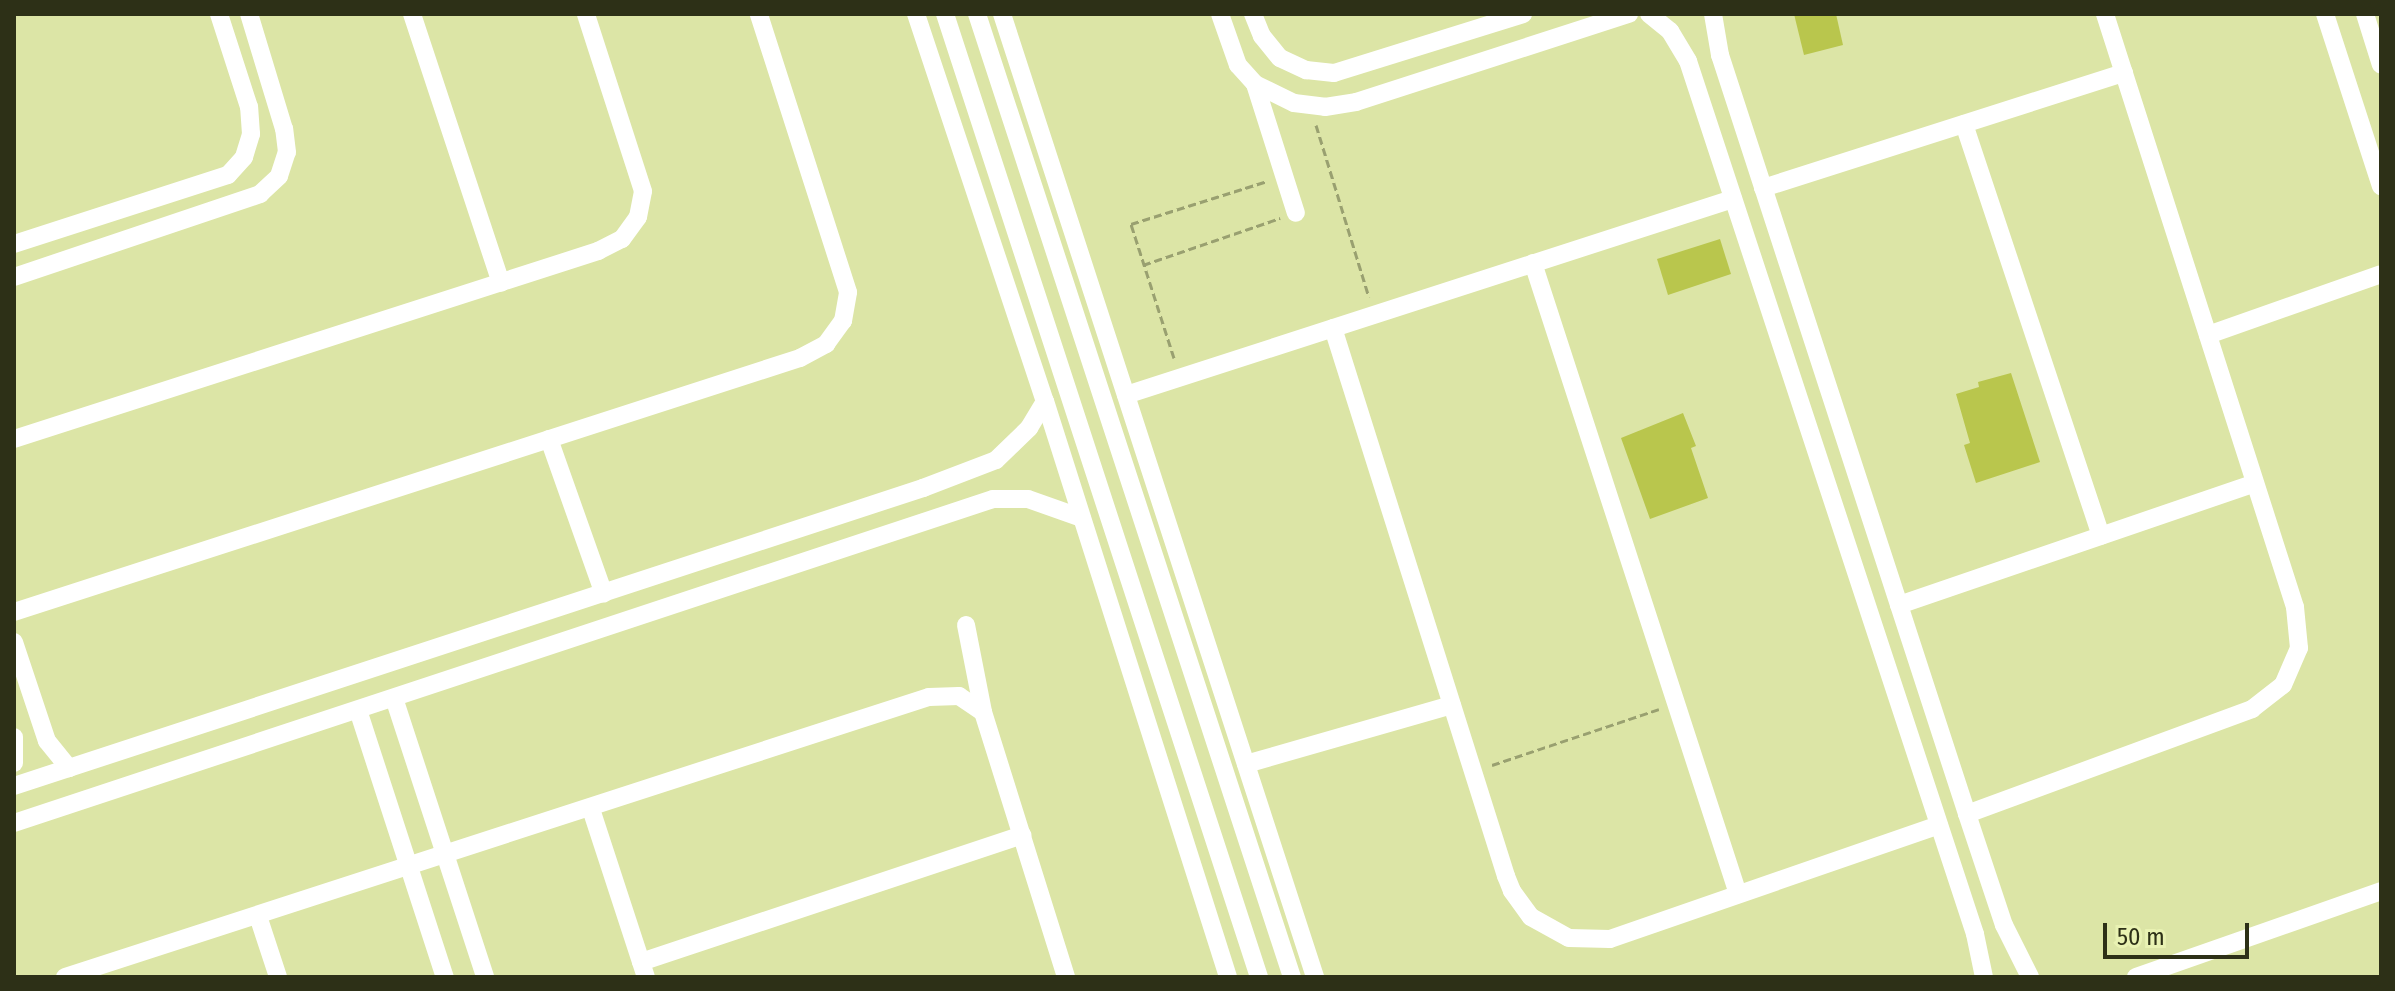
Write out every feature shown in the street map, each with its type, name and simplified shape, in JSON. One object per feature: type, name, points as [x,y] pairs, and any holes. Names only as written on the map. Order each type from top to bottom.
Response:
[{"type":"street","points":[[14,244],[228,175],[244,157],[251,134],[249,107],[219,14]]},
{"type":"street","points":[[14,277],[260,194],[279,176],[287,152],[284,129],[249,14]]},
{"type":"street","points":[[412,14],[501,283]]},
{"type":"street","points":[[14,439],[501,283],[598,251],[622,239],[638,217],[643,191],[586,14]]},
{"type":"street","points":[[14,612],[800,358],[826,344],[843,321],[848,292],[759,14]]},
{"type":"street","points":[[916,14],[1045,401],[1228,977]]},
{"type":"street","points":[[945,14],[1259,977]]},
{"type":"street","points":[[977,14],[1292,977]]},
{"type":"street","points":[[1002,14],[1315,977]]},
{"type":"street","points":[[1220,14],[1238,65],[1255,84],[1280,98],[1310,106],[1356,102],[1629,14]]},
{"type":"street","points":[[1253,14],[1262,36],[1280,58],[1306,70],[1334,73],[1523,14]]},
{"type":"street","points":[[1649,14],[1670,31],[1683,50],[1975,934],[1984,977]]},
{"type":"street","points":[[1713,14],[1715,38],[1967,814],[2008,935],[2030,977]]},
{"type":"street","points":[[1967,814],[2240,715],[2263,703],[2283,685],[2299,648],[2298,621],[2105,14]]},
{"type":"street","points":[[2325,14],[2381,186]]},
{"type":"street","points":[[2371,20],[2381,65]]},
{"type":"street","points":[[1683,50],[1694,39],[1715,38]]},
{"type":"street","points":[[1763,188],[2124,73]]},
{"type":"street","points":[[1255,84],[1296,213]]},
{"type":"street","points":[[1964,124],[2101,536]]},
{"type":"street","points":[[1126,395],[1733,199]]},
{"type":"street","points":[[1533,263],[1738,894]]},
{"type":"street","points":[[2208,335],[2381,274]]},
{"type":"street","points":[[1333,328],[1512,891],[1531,917],[1556,933],[1582,940],[1610,939],[1939,825]]},
{"type":"street","points":[[14,786],[923,488],[996,460],[1029,428],[1045,401]]},
{"type":"street","points":[[549,439],[604,594]]},
{"type":"street","points":[[1899,605],[2255,483]]},
{"type":"street","points":[[923,488],[937,517]]},
{"type":"street","points":[[14,823],[993,499],[1012,497],[1047,503],[1082,518]]},
{"type":"street","points":[[966,625],[983,712],[1066,977]]},
{"type":"street","points":[[14,642],[47,741],[69,768]]},
{"type":"street","points":[[1185,651],[1207,645]]},
{"type":"street","points":[[65,977],[446,857],[929,697],[959,696],[983,712]]},
{"type":"street","points":[[394,698],[485,977]]},
{"type":"street","points":[[1246,764],[1452,705]]},
{"type":"street","points":[[358,710],[445,977]]},
{"type":"street","points":[[14,737],[14,763]]},
{"type":"street","points":[[591,809],[643,969],[1022,835]]},
{"type":"street","points":[[2136,977],[2378,890]]},
{"type":"street","points":[[258,916],[278,977]]},
{"type":"path","points":[[1310,106],[1374,314]]},
{"type":"path","points":[[1180,377],[1131,224],[1284,176]]},
{"type":"path","points":[[1143,265],[1296,213]]},
{"type":"path","points":[[1473,771],[1676,704]]},
{"type":"building","points":[[1794,14],[1836,14],[1843,45],[1804,55]]},
{"type":"building","points":[[1720,239],[1731,274],[1668,295],[1657,259]]},
{"type":"building","points":[[2011,373],[2040,462],[1976,483],[1964,445],[1970,443],[1956,394],[1979,387],[1978,382]]},
{"type":"building","points":[[1683,413],[1696,446],[1691,448],[1708,498],[1650,519],[1621,438]]}]
